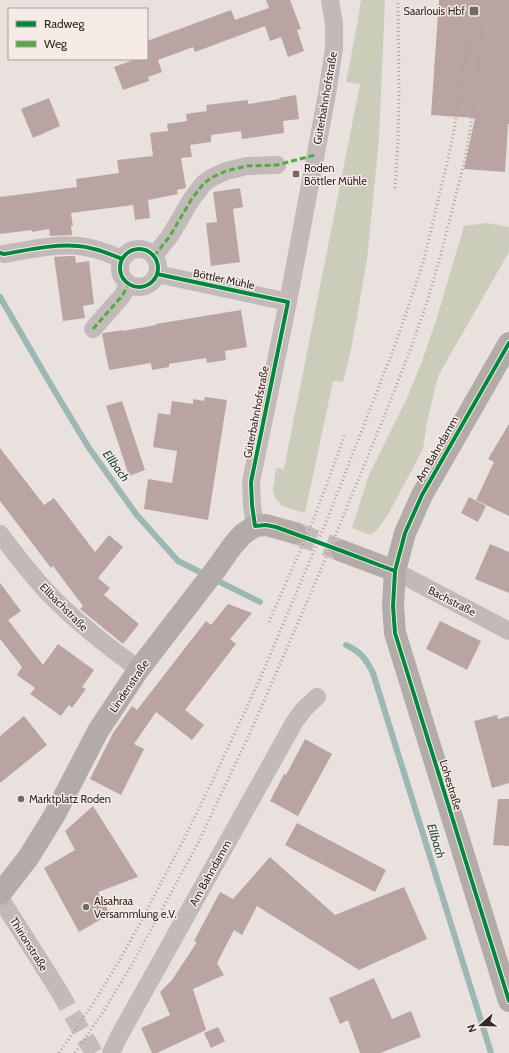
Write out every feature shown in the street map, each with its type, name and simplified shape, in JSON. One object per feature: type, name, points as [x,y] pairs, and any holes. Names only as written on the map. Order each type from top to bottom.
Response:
[{"type":"street","name":"Güterbahnhofstraße","points":[[255,526],[251,482],[288,302],[334,49],[334,24],[330,0]]},
{"type":"street","points":[[154,256],[170,236],[191,200],[204,183],[226,171],[247,166],[277,165]]},
{"type":"street","points":[[4,254],[54,246],[78,246],[104,251],[122,259]]},
{"type":"street","points":[[143,249],[154,256],[157,261],[158,268],[157,274],[150,283],[140,287],[128,284],[121,273],[120,266],[122,259],[126,254],[131,250],[143,249]]},
{"type":"street","name":"Böttler Mühle","points":[[157,274],[288,302]]},
{"type":"street","points":[[93,329],[122,296],[128,284]]},
{"type":"street","name":"Am Bahndamm","points":[[395,571],[405,533],[422,495],[509,343]]},
{"type":"street","points":[[255,526],[266,525],[295,533]]},
{"type":"street","name":"Lindenstraße","points":[[0,894],[28,858],[54,816],[98,731],[139,669],[233,545],[243,534],[255,526]]},
{"type":"street","name":"Ellbachstraße","points":[[0,534],[53,598],[103,643],[139,669]]},
{"type":"street","points":[[342,550],[395,571]]},
{"type":"street","name":"Bachstraße","points":[[395,571],[509,630]]},
{"type":"street","name":"Lohestraße","points":[[395,571],[393,606],[395,633],[509,1001]]},
{"type":"street","name":"Am Bahndamm","points":[[111,1053],[295,720],[317,697]]},
{"type":"street","name":"Thirionstraße","points":[[0,898],[59,991]]},
{"type":"green space","points":[[361,0],[385,0],[379,139],[367,260],[351,350],[343,382],[333,381],[305,513],[282,506],[275,498],[273,490],[276,468],[284,469],[360,84],[346,82]]},
{"type":"green space","points":[[487,223],[509,227],[509,252],[438,376],[427,422],[423,449],[389,513],[377,530],[370,535],[352,528],[369,475],[408,396],[422,361],[436,321],[464,226]]},
{"type":"building","points":[[266,0],[290,0],[301,29],[297,30],[304,51],[288,57],[281,37],[270,41],[265,26],[195,52],[193,47],[158,60],[162,72],[148,77],[149,81],[123,90],[114,67],[133,60],[148,60],[148,41],[231,10],[235,20],[269,8]]},
{"type":"building","points":[[439,0],[509,0],[509,124],[505,172],[464,169],[475,118],[431,115]]},
{"type":"building","points":[[296,95],[299,119],[283,121],[284,133],[242,139],[241,131],[211,135],[211,142],[190,145],[192,157],[181,158],[186,188],[177,190],[178,194],[148,200],[150,218],[135,220],[133,205],[71,213],[73,226],[71,226],[72,235],[50,236],[49,229],[32,232],[32,230],[0,234],[0,197],[77,187],[76,179],[119,173],[117,160],[153,156],[150,133],[168,131],[167,124],[187,121],[186,114],[207,111],[206,105],[248,100],[248,104]]},
{"type":"building","points":[[49,98],[60,126],[33,138],[21,109]]},
{"type":"building","points":[[240,188],[243,207],[233,209],[240,262],[211,266],[206,223],[217,222],[213,192]]},
{"type":"building","points":[[75,256],[76,263],[89,261],[94,304],[83,306],[85,318],[63,321],[54,257]]},
{"type":"building","points":[[241,310],[247,347],[225,351],[226,360],[207,363],[206,358],[169,364],[169,367],[152,370],[151,363],[109,370],[102,334],[104,333]]},
{"type":"building","points":[[205,397],[227,400],[208,520],[144,509],[148,479],[172,483],[177,451],[153,447],[158,413],[170,415],[172,401],[193,404],[193,399],[204,401]]},
{"type":"building","points":[[122,401],[145,470],[129,476],[106,406]]},
{"type":"building","points":[[509,424],[509,516],[476,500],[494,462],[488,459]]},
{"type":"building","points":[[0,448],[44,505],[54,498],[95,552],[109,535],[123,547],[98,578],[110,588],[104,595],[139,624],[123,644],[80,609],[83,606],[53,566],[51,568],[0,501]]},
{"type":"building","points":[[469,497],[486,506],[478,522],[461,513]]},
{"type":"building","points":[[490,544],[509,552],[509,593],[475,579]]},
{"type":"building","points":[[0,583],[21,611],[8,620],[43,665],[58,644],[94,670],[82,687],[86,689],[72,708],[69,705],[61,716],[30,694],[35,688],[17,675],[22,667],[0,639]]},
{"type":"building","points":[[228,604],[252,613],[230,639],[236,644],[185,710],[204,725],[192,740],[156,712],[134,744],[144,749],[121,795],[90,779],[113,733],[132,706],[137,710],[206,621],[211,625]]},
{"type":"building","points":[[440,621],[481,641],[467,670],[426,649]]},
{"type":"building","points":[[497,715],[498,719],[509,716],[509,783],[492,788],[474,721]]},
{"type":"building","points":[[24,716],[47,745],[0,783],[0,736]]},
{"type":"building","points":[[305,739],[332,754],[298,816],[270,801]]},
{"type":"building","points":[[498,799],[509,799],[509,846],[493,845]]},
{"type":"building","points":[[93,806],[138,877],[98,892],[110,914],[79,932],[44,868],[75,850],[65,831]]},
{"type":"building","points":[[297,823],[386,870],[375,892],[285,845]]},
{"type":"building","points":[[270,857],[335,915],[404,887],[427,939],[359,970],[257,906],[242,935],[234,930],[217,963],[224,975],[193,989],[206,1030],[157,1053],[152,1053],[141,1028],[170,1015],[160,992],[172,980],[197,942],[194,941],[220,892],[233,899]]},
{"type":"building","points":[[374,978],[392,1019],[411,1011],[421,1037],[380,1053],[360,1053],[348,1020],[340,1024],[329,998]]},
{"type":"building","points":[[218,1027],[225,1041],[211,1048],[204,1033]]},
{"type":"waterway","name":"Ellbach","points":[[0,297],[89,448],[136,514],[178,561],[206,575]]},
{"type":"waterway","name":"Ellbach","points":[[214,579],[260,602]]},
{"type":"waterway","name":"Ellbach","points":[[346,645],[356,650],[362,656],[373,673],[491,1053]]},
{"type":"tunnel","points":[[295,533],[342,551]]},
{"type":"tunnel","points":[[59,991],[94,1053]]},
{"type":"railway","points":[[395,188],[399,92],[398,0]]},
{"type":"railway","points":[[59,1053],[96,999],[119,961],[184,839],[260,679],[327,520],[397,340],[424,260],[453,137],[469,31],[471,0]]},
{"type":"railway","points":[[75,1053],[105,1009],[131,966],[198,843],[250,733],[307,602],[411,348],[427,302],[441,254],[464,163],[477,86],[484,0]]},
{"type":"railway","points":[[269,622],[315,516],[345,435]]},
{"type":"marked path","points":[[154,256],[170,236],[191,200],[204,183],[213,177],[226,171],[247,166],[277,165],[315,155]]},
{"type":"marked path","points":[[93,329],[122,296],[129,284]]},
{"type":"cycle path","points":[[0,253],[4,254],[50,247],[78,246],[95,249],[122,259]]},
{"type":"cycle path","points":[[139,249],[149,252],[155,258],[158,268],[155,278],[149,284],[139,287],[129,284],[123,278],[120,268],[123,258],[129,252],[139,249]]},
{"type":"cycle path","points":[[157,274],[288,302],[251,482],[255,526],[266,525],[276,527],[395,571]]},
{"type":"cycle path","points":[[509,343],[422,495],[405,533],[395,571],[393,606],[395,633],[509,1001]]},
{"type":"place","name":"Saarlouis Hbf","points":[[474,11]]},
{"type":"place","name":"Roden Böttler Mühle","points":[[296,174]]},
{"type":"place","name":"Marktplatz Roden","points":[[21,799]]},
{"type":"place","name":"Alsahraa Versammlung e.V.","points":[[86,907]]}]
